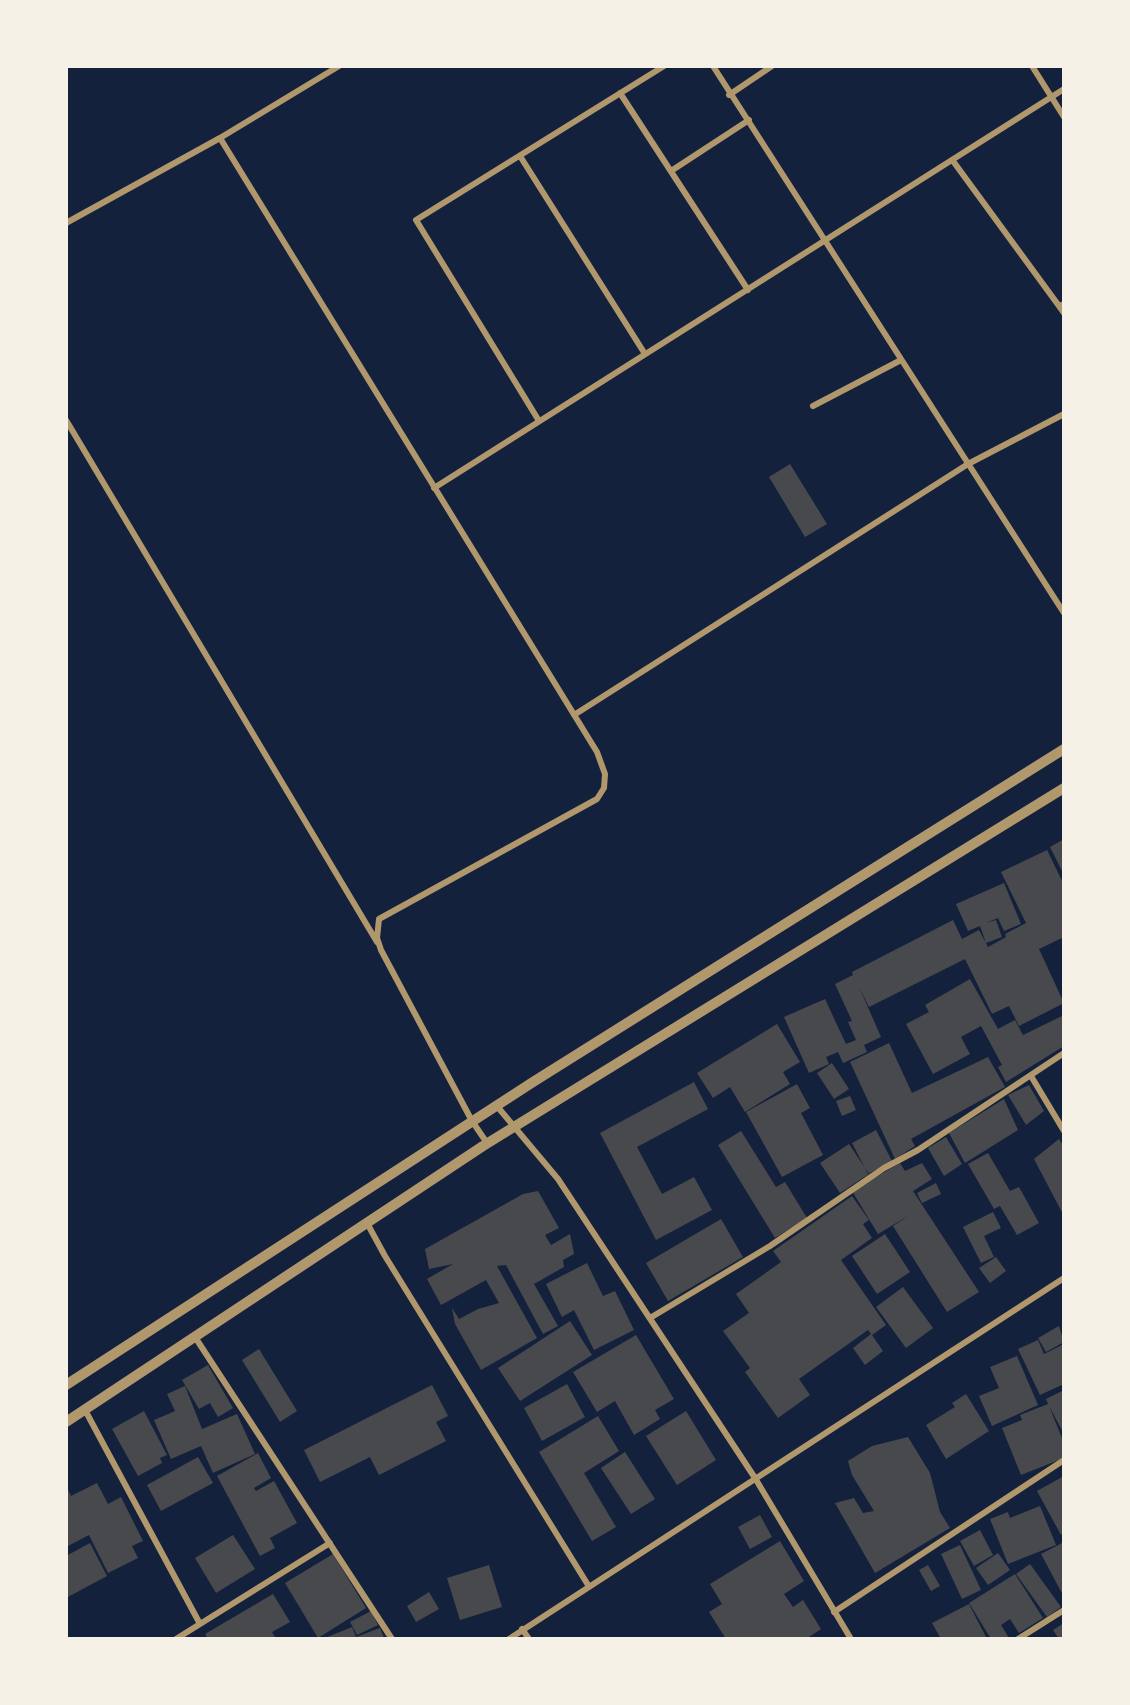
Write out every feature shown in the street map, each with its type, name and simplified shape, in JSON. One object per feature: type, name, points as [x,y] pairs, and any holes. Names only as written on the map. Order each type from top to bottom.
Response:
[{"type":"street","points":[[66,223],[220,138],[339,66]]},
{"type":"street","points":[[539,421],[416,220],[664,66]]},
{"type":"street","points":[[712,66],[1064,613]]},
{"type":"street","points":[[729,95],[772,66]]},
{"type":"street","points":[[1032,66],[1064,117]]},
{"type":"street","points":[[434,488],[953,161],[1064,88]]},
{"type":"street","points":[[620,93],[748,290]]},
{"type":"street","points":[[670,171],[748,120]]},
{"type":"street","points":[[220,138],[597,752],[605,774],[604,788],[597,799],[379,919],[377,938],[381,950]]},
{"type":"street","points":[[520,156],[645,354]]},
{"type":"street","points":[[953,161],[1062,305],[1064,313]]},
{"type":"street","points":[[813,406],[901,360]]},
{"type":"street","points":[[574,715],[968,464],[1064,414]]},
{"type":"street","points":[[66,420],[381,950],[472,1121],[487,1143]]},
{"type":"street","points":[[66,1385],[496,1105],[1064,749]]},
{"type":"street","points":[[66,1422],[487,1143],[1064,788]]},
{"type":"street","points":[[650,1318],[770,1246],[884,1168],[918,1150],[1064,1053]]},
{"type":"street","points":[[1031,1076],[1064,1131]]},
{"type":"street","points":[[496,1105],[558,1179],[755,1478],[851,1639]]},
{"type":"street","points":[[367,1223],[397,1276],[588,1585]]},
{"type":"street","points":[[509,1639],[588,1585],[1064,1278]]},
{"type":"street","points":[[195,1337],[392,1639]]},
{"type":"street","points":[[85,1410],[200,1624]]},
{"type":"street","points":[[834,1612],[1064,1460]]},
{"type":"street","points":[[176,1639],[330,1543]]},
{"type":"street","points":[[1018,1639],[1064,1610]]},
{"type":"street","points":[[522,1629],[529,1639]]},
{"type":"building","points":[[790,464],[827,524],[805,537],[769,477]]},
{"type":"building","points":[[1064,839],[1064,875],[1050,847]]},
{"type":"building","points":[[1047,850],[1064,885],[1064,937],[1039,949],[1064,1003],[1019,1026],[1009,1006],[992,1014],[965,959],[869,1007],[859,987],[881,1037],[864,1045],[867,1052],[843,1063],[838,1052],[826,1057],[829,1064],[809,1073],[784,1017],[825,999],[846,1044],[856,1040],[848,1022],[852,1021],[835,984],[853,975],[852,972],[953,920],[962,939],[979,930],[988,947],[1006,937],[1005,934],[1026,923],[1001,872]]},
{"type":"building","points":[[1004,883],[1021,924],[1004,931],[998,918],[986,923],[996,920],[1002,937],[986,943],[980,926],[968,931],[956,904]]},
{"type":"building","points":[[970,979],[998,1029],[1015,1020],[1023,1035],[1062,1016],[1064,1046],[1006,1082],[998,1067],[1002,1065],[981,1026],[961,1037],[970,1054],[933,1074],[906,1024],[929,1012],[925,1005]]},
{"type":"building","points":[[777,1024],[800,1062],[783,1072],[790,1084],[745,1112],[730,1087],[713,1098],[697,1073]]},
{"type":"building","points":[[889,1043],[912,1093],[988,1057],[1005,1087],[911,1139],[915,1146],[895,1159],[850,1062]]},
{"type":"building","points":[[832,1063],[849,1089],[834,1099],[817,1073]]},
{"type":"building","points":[[694,1082],[708,1109],[637,1147],[662,1194],[694,1177],[712,1210],[656,1240],[600,1133]]},
{"type":"building","points":[[797,1084],[810,1108],[801,1113],[823,1155],[782,1177],[746,1112]]},
{"type":"building","points":[[1029,1085],[1044,1111],[1026,1125],[1008,1095]]},
{"type":"building","points":[[850,1096],[856,1110],[842,1116],[836,1101]]},
{"type":"building","points":[[1004,1099],[1018,1130],[965,1163],[949,1133]]},
{"type":"building","points":[[876,1130],[892,1161],[868,1174],[852,1143]]},
{"type":"building","points":[[741,1131],[776,1187],[785,1182],[807,1218],[775,1238],[718,1145]]},
{"type":"building","points":[[946,1137],[962,1164],[944,1176],[928,1148]]},
{"type":"building","points":[[1059,1139],[1064,1147],[1064,1216],[1034,1159]]},
{"type":"building","points":[[849,1144],[869,1174],[840,1193],[820,1163]]},
{"type":"building","points":[[988,1153],[1010,1191],[1019,1187],[1039,1223],[1017,1235],[1000,1206],[994,1209],[968,1164]]},
{"type":"building","points":[[900,1163],[905,1171],[922,1163],[932,1179],[913,1191],[979,1292],[947,1312],[893,1226],[908,1216],[878,1234],[852,1191]]},
{"type":"building","points":[[936,1183],[941,1194],[922,1203],[917,1193]]},
{"type":"building","points":[[538,1191],[559,1228],[545,1235],[551,1245],[570,1234],[574,1254],[563,1260],[564,1267],[534,1284],[558,1326],[543,1334],[506,1265],[497,1266],[537,1338],[481,1370],[455,1324],[452,1308],[459,1319],[478,1309],[499,1303],[486,1280],[441,1305],[427,1279],[453,1264],[429,1269],[425,1249],[523,1194]]},
{"type":"building","points":[[852,1196],[869,1220],[863,1224],[872,1238],[841,1260],[886,1325],[872,1335],[883,1351],[865,1365],[853,1348],[871,1334],[868,1330],[799,1379],[810,1395],[778,1418],[745,1372],[750,1368],[723,1331],[749,1313],[736,1294],[781,1262],[773,1251]]},
{"type":"building","points":[[993,1212],[1001,1228],[984,1236],[994,1257],[981,1263],[963,1227]]},
{"type":"building","points":[[721,1219],[743,1257],[668,1301],[646,1263]]},
{"type":"building","points":[[885,1234],[910,1272],[877,1294],[852,1256]]},
{"type":"building","points":[[996,1257],[1006,1271],[990,1283],[979,1268]]},
{"type":"building","points":[[587,1263],[603,1296],[615,1291],[634,1330],[594,1350],[574,1310],[562,1317],[546,1284]]},
{"type":"building","points":[[903,1287],[933,1328],[906,1348],[876,1307]]},
{"type":"building","points":[[570,1321],[592,1355],[520,1401],[498,1368]]},
{"type":"building","points":[[1059,1326],[1064,1342],[1046,1352],[1038,1338]]},
{"type":"building","points":[[636,1335],[674,1399],[655,1410],[660,1419],[634,1435],[615,1401],[597,1412],[573,1372]]},
{"type":"building","points":[[1038,1340],[1044,1354],[1064,1344],[1064,1384],[1040,1395],[1018,1349]]},
{"type":"building","points":[[259,1349],[297,1411],[280,1422],[242,1360]]},
{"type":"building","points":[[1017,1356],[1038,1405],[992,1426],[979,1396],[999,1388],[990,1367]]},
{"type":"building","points":[[208,1365],[233,1408],[218,1417],[210,1403],[199,1409],[182,1380]]},
{"type":"building","points":[[567,1384],[585,1417],[542,1441],[524,1408]]},
{"type":"building","points":[[432,1385],[448,1416],[436,1422],[446,1441],[379,1475],[370,1457],[320,1482],[304,1450]]},
{"type":"building","points":[[185,1386],[202,1429],[237,1414],[255,1454],[213,1473],[201,1446],[171,1459],[154,1420],[175,1411],[167,1394]]},
{"type":"building","points":[[1064,1390],[1064,1434],[1049,1406],[1064,1443],[1064,1458],[1021,1475],[1002,1428],[1022,1420],[1020,1415],[1048,1404],[1046,1399]]},
{"type":"building","points":[[966,1394],[989,1431],[946,1459],[926,1425],[955,1407],[952,1403]]},
{"type":"building","points":[[144,1411],[167,1455],[160,1458],[162,1463],[138,1476],[112,1429]]},
{"type":"building","points":[[686,1411],[716,1460],[677,1485],[646,1436]]},
{"type":"building","points":[[598,1416],[619,1451],[584,1473],[616,1527],[592,1541],[539,1452]]},
{"type":"building","points":[[908,1437],[930,1473],[940,1512],[950,1528],[875,1573],[835,1503],[854,1498],[863,1513],[874,1511],[852,1475],[848,1461],[872,1446]]},
{"type":"building","points":[[625,1452],[655,1499],[631,1514],[601,1468]]},
{"type":"building","points":[[258,1453],[271,1478],[254,1488],[256,1491],[274,1481],[297,1523],[270,1538],[275,1548],[260,1556],[217,1476]]},
{"type":"building","points":[[198,1457],[213,1483],[161,1511],[147,1485]]},
{"type":"building","points":[[1064,1476],[1064,1533],[1061,1535],[1037,1491]]},
{"type":"building","points":[[97,1483],[108,1504],[121,1497],[143,1541],[132,1546],[138,1558],[108,1573],[89,1535],[66,1547],[66,1485],[71,1496]]},
{"type":"building","points":[[1040,1506],[1056,1545],[1008,1564],[990,1519],[1008,1512],[1010,1518]]},
{"type":"building","points":[[760,1515],[772,1537],[750,1549],[738,1527]]},
{"type":"building","points":[[980,1530],[993,1555],[974,1566],[960,1541]]},
{"type":"building","points":[[233,1535],[255,1569],[216,1593],[195,1558]]},
{"type":"building","points":[[780,1541],[804,1581],[784,1594],[793,1607],[803,1600],[821,1629],[806,1639],[726,1639],[709,1612],[722,1604],[710,1584]]},
{"type":"building","points":[[1064,1542],[1064,1597],[1041,1554]]},
{"type":"building","points":[[90,1543],[107,1576],[66,1598],[66,1556]]},
{"type":"building","points":[[960,1545],[981,1590],[962,1599],[941,1554]]},
{"type":"building","points":[[998,1553],[1010,1570],[988,1585],[976,1568]]},
{"type":"building","points":[[333,1554],[366,1608],[318,1638],[285,1583]]},
{"type":"building","points":[[1030,1564],[1061,1607],[1047,1617],[1016,1574]]},
{"type":"building","points":[[489,1565],[502,1607],[460,1620],[447,1578]]},
{"type":"building","points":[[928,1565],[940,1586],[931,1591],[919,1570]]},
{"type":"building","points":[[1015,1574],[1043,1618],[1019,1633],[1010,1619],[1001,1625],[1009,1638],[991,1639],[969,1603]]},
{"type":"building","points":[[429,1592],[439,1609],[416,1622],[407,1606]]},
{"type":"building","points":[[273,1594],[290,1622],[272,1632],[276,1639],[208,1639],[205,1634]]},
{"type":"building","points":[[969,1604],[987,1639],[941,1639],[932,1623]]},
{"type":"building","points":[[371,1611],[378,1625],[357,1635],[350,1622]]},
{"type":"building","points":[[1064,1623],[1064,1639],[1059,1639],[1053,1630]]},
{"type":"building","points":[[352,1627],[356,1637],[380,1628],[384,1638],[328,1639],[327,1637]]}]
